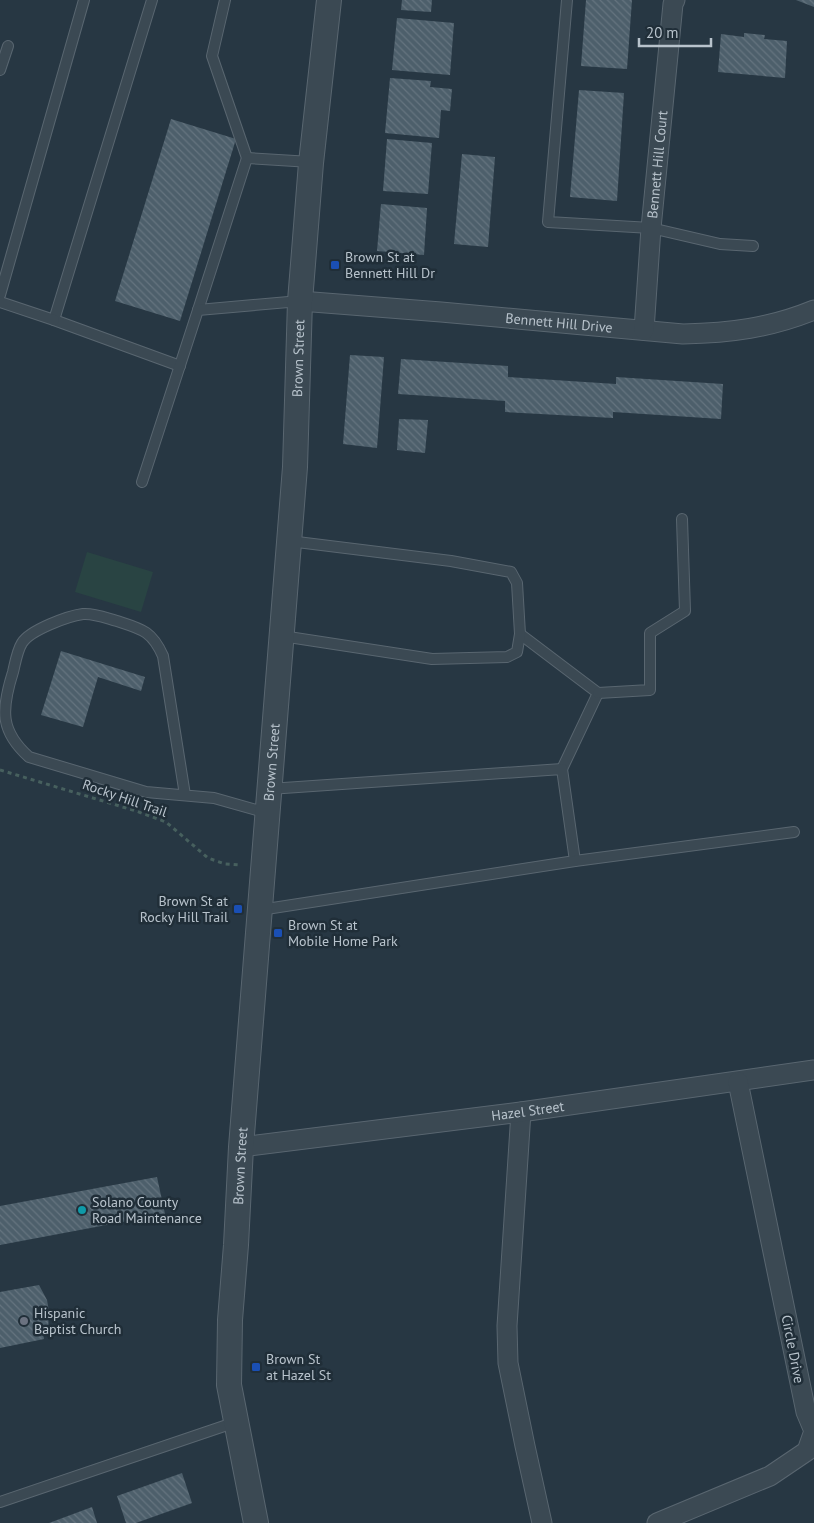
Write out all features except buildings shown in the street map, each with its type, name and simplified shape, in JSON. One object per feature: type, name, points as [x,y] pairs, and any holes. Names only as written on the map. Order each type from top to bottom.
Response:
[{"type":"street","name":"Brown Street","points":[[256,1523],[229,1384],[230,1320],[236,1245],[240,1147],[295,467],[300,301],[311,162],[329,0]]},
{"type":"street","name":"Bennett Hill Court","points":[[644,330],[651,228],[673,4],[675,0]]},
{"type":"street","name":"Bennett Hill Drive","points":[[300,301],[683,334],[720,333],[757,328],[814,310]]},
{"type":"street","name":"Hazel Street","points":[[240,1147],[521,1112],[814,1070]]},
{"type":"street","name":"Circle Drive","points":[[657,1523],[770,1476],[807,1451],[814,1431],[806,1412],[738,1082]]},
{"type":"street","points":[[521,1112],[507,1326],[508,1363],[526,1456],[542,1523]]},
{"type":"lane","points":[[0,295],[84,0]]},
{"type":"lane","points":[[54,320],[152,0]]},
{"type":"lane","points":[[142,482],[247,158],[212,56],[225,0]]},
{"type":"lane","points":[[567,0],[548,222],[651,228],[720,244],[753,246]]},
{"type":"lane","points":[[0,70],[8,46]]},
{"type":"lane","points":[[247,158],[311,162]]},
{"type":"lane","points":[[198,310],[300,301]]},
{"type":"lane","points":[[0,302],[180,366]]},
{"type":"lane","points":[[520,634],[598,693],[650,690],[650,633],[685,611],[682,519]]},
{"type":"lane","points":[[281,636],[432,659],[507,657],[517,652],[520,634],[517,584],[510,572],[451,561],[288,541]]},
{"type":"lane","points":[[184,795],[163,656],[156,641],[140,628],[97,615],[84,614],[39,629],[22,642],[7,691],[2,718],[6,734],[16,746],[29,756],[146,792],[214,798],[267,813]]},
{"type":"lane","points":[[575,861],[562,770],[598,693]]},
{"type":"lane","points":[[269,789],[562,770]]},
{"type":"lane","points":[[259,910],[575,861],[794,832]]},
{"type":"lane","points":[[0,1502],[236,1422]]},
{"type":"path","name":"Rocky Hill Trail","points":[[0,770],[136,811],[166,822],[208,858],[225,864],[263,867]]},
{"type":"green space","points":[[87,552],[153,572],[141,612],[75,592]]},
{"type":"place","name":"Brown St at Bennett Hill Dr","points":[[335,265]]},
{"type":"place","name":"Brown St at Rocky Hill Trail","points":[[238,909]]},
{"type":"place","name":"Brown St at Mobile Home Park","points":[[278,933]]},
{"type":"place","name":"Solano County Road Maintenance","points":[[82,1210]]},
{"type":"place","name":"Hispanic Baptist Church","points":[[24,1321]]},
{"type":"place","name":"Brown St at Hazel St","points":[[256,1367]]}]
